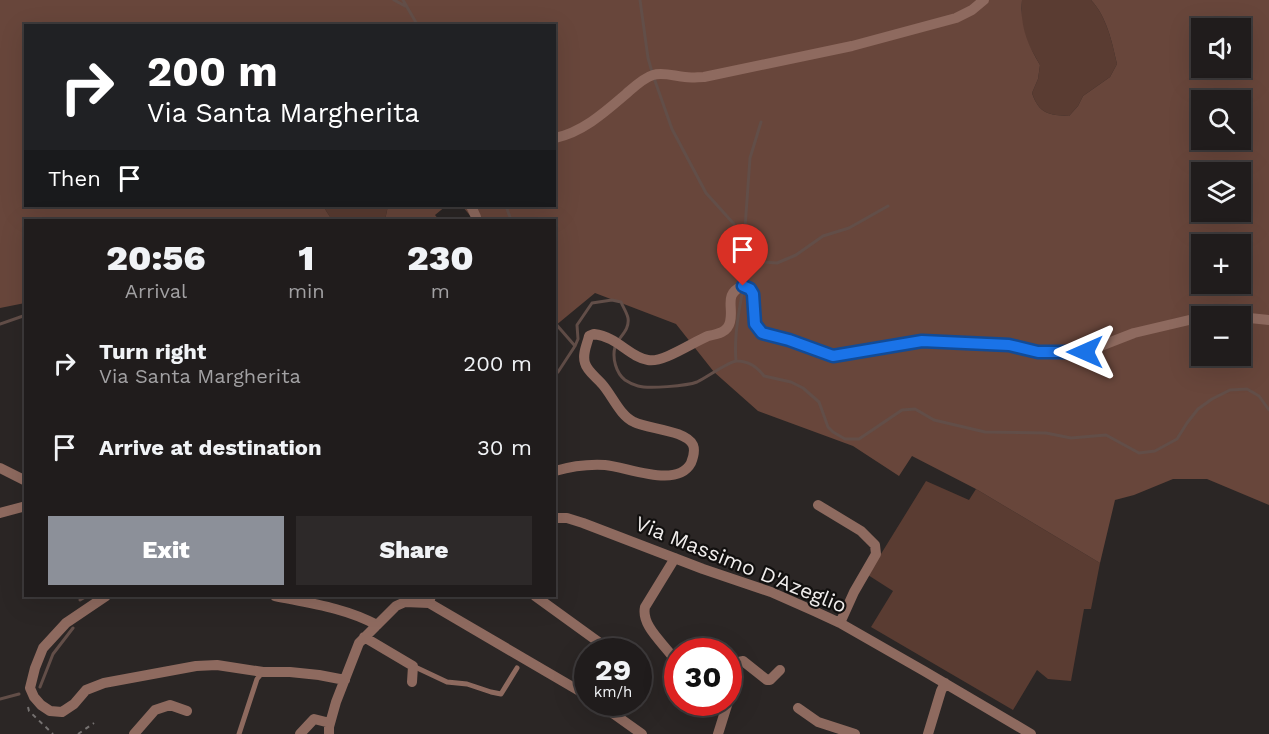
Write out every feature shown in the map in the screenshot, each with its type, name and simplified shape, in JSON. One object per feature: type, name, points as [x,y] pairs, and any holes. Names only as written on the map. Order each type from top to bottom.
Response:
[{"type":"street","points":[[556,138],[584,126],[601,115],[653,75],[704,77],[852,46],[956,18],[972,10],[984,0]]},
{"type":"street","points":[[556,471],[574,465],[606,465],[664,476],[677,475],[687,469],[693,457],[693,446],[687,438],[632,422],[585,367],[583,356],[589,336],[594,334],[609,338],[639,357],[650,361],[661,359],[728,328],[731,320],[732,294],[737,288],[743,286],[750,289],[753,294],[755,324],[762,333],[833,356],[922,341],[1009,345],[1038,352],[1085,352],[1134,333],[1191,320]]},
{"type":"street","points":[[1251,318],[1269,320]]},
{"type":"street","points":[[0,468],[24,480]]},
{"type":"street","points":[[818,505],[861,531],[875,545],[876,554],[854,592],[840,623]]},
{"type":"street","points":[[0,513],[24,507]]},
{"type":"street","name":"Via Massimo D'Azeglio","points":[[556,518],[567,518],[583,523],[703,569],[771,592],[814,611],[840,623],[1031,734]]},
{"type":"street","points":[[664,646],[647,624],[643,614],[645,606],[675,558]]},
{"type":"street","points":[[105,597],[66,623],[43,648],[30,688],[41,705],[50,711],[62,712],[74,704],[86,690],[104,683],[196,666],[217,665],[345,680]]},
{"type":"street","points":[[279,597],[336,610],[377,625]]},
{"type":"street","points":[[536,597],[594,638]]},
{"type":"street","points":[[300,734],[314,718],[329,729],[356,648],[396,606],[405,602],[430,599],[574,687]]},
{"type":"street","points":[[364,637],[413,666],[412,682]]},
{"type":"street","points":[[742,661],[767,680],[770,680],[780,670]]},
{"type":"street","points":[[928,734],[945,683]]},
{"type":"street","points":[[134,734],[155,710],[170,705],[187,711]]},
{"type":"street","points":[[798,708],[818,722],[855,734]]},
{"type":"street","points":[[616,716],[642,734]]},
{"type":"street","points":[[718,734],[723,716]]},
{"type":"lane","points":[[413,666],[447,682],[467,684],[501,694],[517,668]]},
{"type":"lane","points":[[239,734],[257,679],[263,672]]},
{"type":"path","points":[[78,734],[94,723]]},
{"type":"shaded area","points":[[0,0],[1022,0],[1025,34],[1040,65],[1038,79],[1032,93],[1038,105],[1046,112],[1069,116],[1083,96],[1110,77],[1117,64],[1105,22],[1091,0],[1269,0],[1269,505],[1207,479],[1173,479],[1115,500],[1100,563],[976,489],[912,456],[899,476],[853,446],[758,411],[714,372],[676,324],[595,293],[556,325],[556,219],[473,219],[463,207],[556,207],[556,24],[24,24],[24,207],[324,207],[331,219],[24,219],[24,303],[0,308]]},
{"type":"shaded area","points":[[1022,0],[1091,0],[1105,22],[1117,64],[1110,77],[1083,96],[1069,116],[1046,112],[1038,105],[1032,93],[1038,79],[1040,65],[1027,42],[1022,27]]},
{"type":"shaded area","points":[[324,207],[388,207],[385,219],[331,219]]},
{"type":"shaded area","points":[[388,207],[445,207],[435,215],[438,219],[385,219]]},
{"type":"shaded area","points":[[926,481],[969,500],[976,489],[1100,563],[1091,609],[1084,609],[1071,681],[1048,679],[1037,670],[1013,710],[871,627],[893,591],[868,575]]},
{"type":"waterway","points":[[394,0],[405,6]]},
{"type":"waterway","points":[[403,0],[417,24]]},
{"type":"waterway","points":[[640,0],[652,72]]},
{"type":"waterway","points":[[654,78],[672,129],[706,193],[734,224],[744,242]]},
{"type":"waterway","points":[[744,279],[744,242],[750,158],[761,122]]},
{"type":"waterway","points":[[744,261],[777,263],[796,255],[823,236],[849,228],[888,206]]},
{"type":"waterway","points":[[506,207],[511,219]]},
{"type":"waterway","points":[[736,361],[736,336],[742,294]]},
{"type":"waterway","points":[[556,373],[575,346],[578,339],[577,325],[592,303],[612,300],[621,302],[628,318],[626,330],[615,347],[614,356],[617,369],[626,381],[643,387],[685,385],[697,382],[733,362],[745,362],[764,376],[791,382],[803,388],[819,402],[828,427],[845,439],[859,439],[902,410],[915,409],[934,420],[985,432],[1046,433],[1071,438],[1106,435],[1139,453],[1155,451],[1177,439],[1198,409],[1230,390],[1247,389],[1259,396],[1269,410]]},
{"type":"waterway","points":[[0,324],[24,316]]},
{"type":"waterway","points":[[556,324],[575,346]]},
{"type":"waterway","points":[[80,600],[85,597]]},
{"type":"waterway","points":[[40,687],[53,654],[73,628]]},
{"type":"waterway","points":[[0,699],[19,694]]},
{"type":"route","points":[[743,286],[750,289],[753,294],[755,324],[762,333],[833,356],[922,341],[1009,345],[1038,352],[1085,352]]}]
